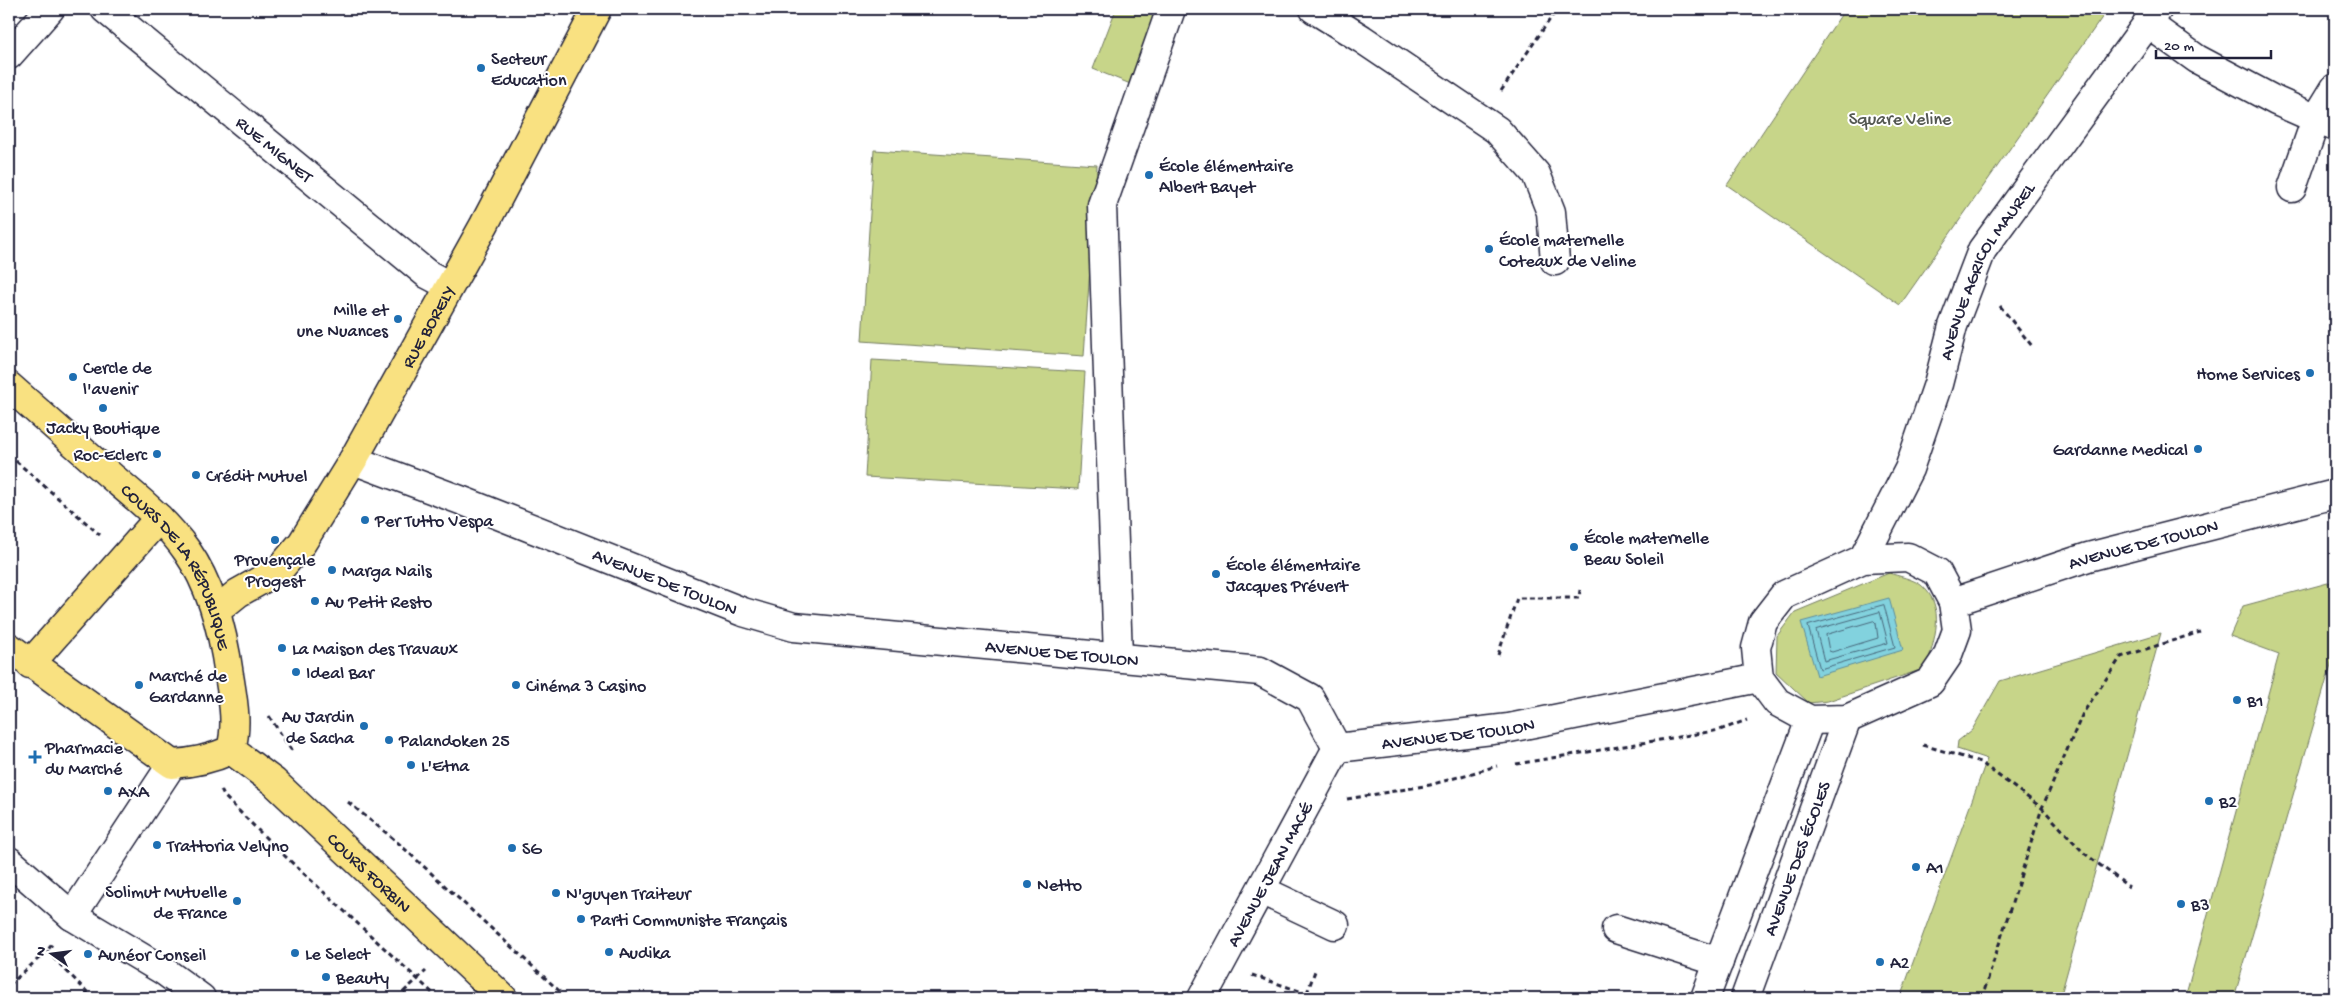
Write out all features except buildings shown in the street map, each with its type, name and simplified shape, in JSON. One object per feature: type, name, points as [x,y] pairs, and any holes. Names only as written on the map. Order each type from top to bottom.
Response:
[{"type":"main road","name":"RUE BORELY","points":[[216,610],[238,593],[279,570],[302,543],[353,460],[448,285],[484,225],[597,9]]},
{"type":"main road","name":"COURS DE LA RÉPUBLIQUE","points":[[9,386],[159,518],[187,551],[205,582],[216,610],[228,663],[235,714],[236,732],[219,755]]},
{"type":"main road","points":[[30,664],[159,518]]},
{"type":"main road","points":[[9,648],[172,764],[219,755]]},
{"type":"main road","name":"COURS FORBIN","points":[[219,755],[274,782],[504,998]]},
{"type":"street","points":[[9,55],[50,9]]},
{"type":"street","name":"RUE MIGNET","points":[[105,9],[427,274],[448,285]]},
{"type":"street","points":[[1118,656],[1102,205],[1171,9]]},
{"type":"street","points":[[1314,9],[1362,38],[1497,130],[1536,174],[1550,212],[1555,261]]},
{"type":"street","points":[[2152,16],[2197,59],[2276,101],[2326,123]]},
{"type":"street","name":"AVENUE AGRICOL MAUREL","points":[[1863,559],[1908,469],[1938,384],[1953,326],[1982,250],[2152,16]]},
{"type":"street","points":[[2292,188],[2326,123],[2335,88]]},
{"type":"street","name":"AVENUE DE TOULON","points":[[353,460],[463,501],[743,612],[794,626],[1260,671],[1310,698],[1337,748],[1509,728],[1759,678]]},
{"type":"street","name":"AVENUE DE TOULON","points":[[1953,602],[2088,557],[2335,494]]},
{"type":"street","points":[[1908,557],[1937,572],[1953,602],[1957,630],[1947,657],[1930,682],[1848,719],[1810,720],[1777,702],[1759,678],[1756,648],[1763,622],[1784,595],[1863,559],[1908,557]]},
{"type":"street","name":"AVENUE DES ÉCOLES","points":[[1745,998],[1848,719]]},
{"type":"street","name":"AVENUE DES ÉCOLES","points":[[1705,998],[1810,720]]},
{"type":"street","name":"AVENUE JEAN MACÉ","points":[[1202,998],[1337,748]]},
{"type":"street","points":[[72,916],[172,764]]},
{"type":"street","points":[[9,861],[72,916],[164,971],[201,998]]},
{"type":"street","points":[[1261,890],[1335,925]]},
{"type":"street","points":[[1616,930],[1719,962]]},
{"type":"path","points":[[1482,120],[1557,9]]},
{"type":"path","points":[[2000,306],[2032,346]]},
{"type":"path","points":[[9,455],[107,542]]},
{"type":"path","points":[[1498,655],[1517,598],[1578,598],[1580,590]]},
{"type":"path","points":[[1982,998],[2042,808],[2083,713],[2121,657],[2200,632]]},
{"type":"path","points":[[1508,764],[1720,730],[1785,706]]},
{"type":"path","points":[[265,707],[295,755]]},
{"type":"path","points":[[1923,745],[1980,762],[2042,808],[2084,853],[2129,887]]},
{"type":"path","points":[[219,755],[224,796],[272,845],[438,998]]},
{"type":"path","points":[[1357,797],[1430,785],[1503,764]]},
{"type":"path","points":[[344,798],[395,840],[567,998]]},
{"type":"path","points":[[9,985],[47,951],[93,998]]},
{"type":"path","points":[[1307,993],[1315,970]]},
{"type":"path","points":[[1249,974],[1320,998]]},
{"type":"green space","points":[[1116,9],[1162,9],[1133,85],[1093,69]]},
{"type":"green space","name":"Square Veline","points":[[1845,9],[2108,9],[1900,305],[1727,185]]},
{"type":"green space","points":[[874,150],[1097,165],[1084,356],[862,341]]},
{"type":"green space","points":[[872,360],[1085,372],[1078,489],[865,477]]},
{"type":"green space","points":[[1889,573],[1910,579],[1921,585],[1929,593],[1934,603],[1936,613],[1935,635],[1926,668],[1828,701],[1809,703],[1776,672],[1777,636],[1795,612]]},
{"type":"green space","points":[[2335,581],[2335,651],[2234,998],[2185,998],[2279,654],[2230,636],[2243,606]]},
{"type":"green space","points":[[2161,633],[2060,998],[1900,998],[1987,759],[1957,749],[1958,741],[1972,730],[2000,681]]},
{"type":"water","points":[[1889,598],[1903,650],[1817,676],[1801,622]]},
{"type":"place","name":"Secteur Education","points":[[481,68]]},
{"type":"place","name":"École élémentaire Albert Bayet","points":[[1149,175]]},
{"type":"place","name":"École maternelle Coteaux de Veline","points":[[1489,249]]},
{"type":"place","name":"Mille et une Nuances","points":[[398,319]]},
{"type":"place","name":"Home Services","points":[[2310,373]]},
{"type":"place","name":"Cercle de l'avenir","points":[[73,377]]},
{"type":"place","name":"Jacky Boutique","points":[[103,408]]},
{"type":"place","name":"Gardanne Medical","points":[[2198,449]]},
{"type":"place","name":"Roc-Eclerc","points":[[157,454]]},
{"type":"place","name":"Crédit Mutuel","points":[[196,475]]},
{"type":"place","name":"Per Tutto Vespa","points":[[365,520]]},
{"type":"place","name":"Provençale Progest","points":[[275,540]]},
{"type":"place","name":"École maternelle Beau Soleil","points":[[1574,547]]},
{"type":"place","name":"Marga Nails","points":[[332,570]]},
{"type":"place","name":"École élémentaire Jacques Prévert","points":[[1216,574]]},
{"type":"place","name":"Au Petit Resto","points":[[315,601]]},
{"type":"place","name":"La Maison des Travaux","points":[[282,648]]},
{"type":"place","name":"Ideal Bar","points":[[296,672]]},
{"type":"place","name":"Marché de Gardanne","points":[[139,685]]},
{"type":"place","name":"Cinéma 3 Casino","points":[[516,685]]},
{"type":"place","name":"B1","points":[[2237,700]]},
{"type":"place","name":"Au Jardin de Sacha","points":[[364,726]]},
{"type":"place","name":"Palandoken 25","points":[[389,740]]},
{"type":"place","name":"Pharmacie du Marché","points":[[35,757]]},
{"type":"place","name":"L'Etna","points":[[411,765]]},
{"type":"place","name":"AXA","points":[[108,791]]},
{"type":"place","name":"B2","points":[[2209,801]]},
{"type":"place","name":"Trattoria Velyno","points":[[157,845]]},
{"type":"place","name":"SG","points":[[512,848]]},
{"type":"place","name":"A1","points":[[1916,867]]},
{"type":"place","name":"Netto","points":[[1027,884]]},
{"type":"place","name":"N'guyen Traiteur","points":[[556,893]]},
{"type":"place","name":"Solimut Mutuelle de France","points":[[237,901]]},
{"type":"place","name":"B3","points":[[2181,904]]},
{"type":"place","name":"Parti Communiste Français","points":[[581,919]]},
{"type":"place","name":"Audika","points":[[609,952]]},
{"type":"place","name":"Le Select","points":[[295,953]]},
{"type":"place","name":"Aunéor Conseil","points":[[88,954]]},
{"type":"place","name":"A2","points":[[1880,962]]},
{"type":"place","name":"Beauty","points":[[326,977]]}]
